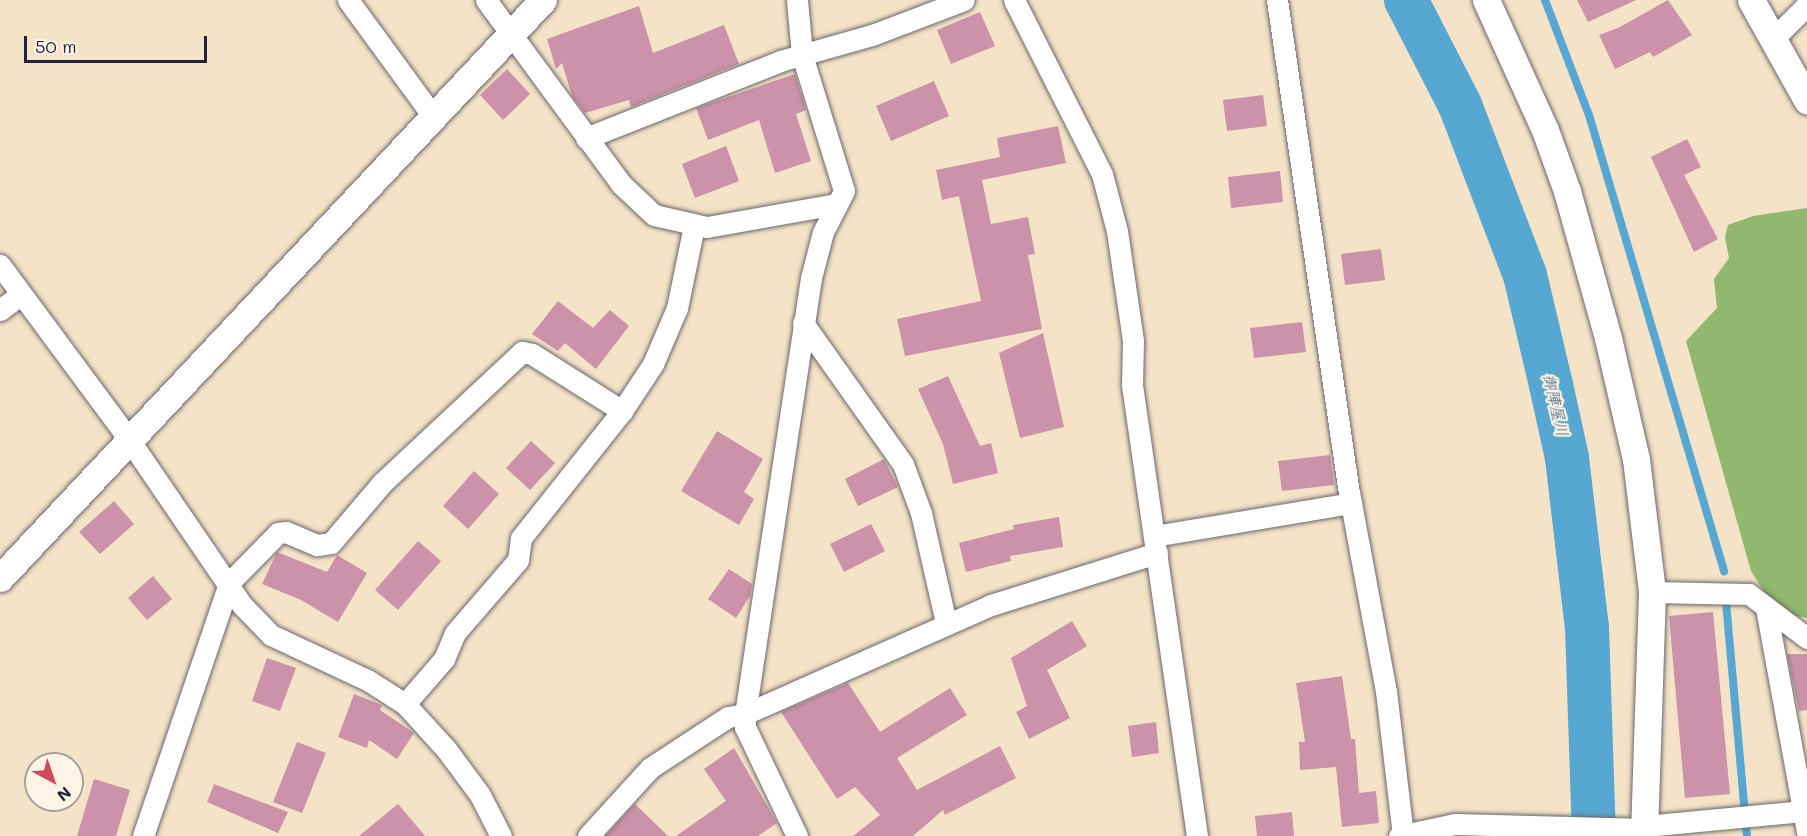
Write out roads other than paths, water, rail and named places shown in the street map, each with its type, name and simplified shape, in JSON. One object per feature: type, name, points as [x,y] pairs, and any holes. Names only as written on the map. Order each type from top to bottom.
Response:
[{"type":"street","points":[[348,0],[433,116]]},
{"type":"street","points":[[486,0],[513,33],[586,138],[638,203],[654,215],[694,226],[836,204]]},
{"type":"street","points":[[0,579],[543,0]]},
{"type":"street","points":[[797,0],[802,55],[844,191],[823,232],[803,323],[745,714],[745,727],[797,836]]},
{"type":"street","points":[[586,138],[802,55],[872,35],[964,0]]},
{"type":"street","points":[[1014,0],[1105,186],[1117,231],[1133,341],[1132,385],[1197,836]]},
{"type":"street","points":[[1277,0],[1351,503],[1386,691],[1401,835],[1455,824],[1640,830],[1803,811]]},
{"type":"street","points":[[1486,0],[1545,130],[1586,255],[1636,459],[1652,591],[1640,830]]},
{"type":"street","points":[[1751,0],[1807,100]]},
{"type":"street","points":[[1774,39],[1807,5]]},
{"type":"street","points":[[405,704],[444,659],[455,633],[518,560],[521,538],[622,411],[653,364],[677,308],[694,226]]},
{"type":"street","points":[[0,265],[130,441],[242,605],[271,635],[369,681],[405,704],[446,749],[480,795],[501,836]]},
{"type":"street","points":[[0,309],[21,294]]},
{"type":"street","points":[[803,323],[903,465],[921,513],[946,623]]},
{"type":"street","points":[[143,836],[229,583],[278,533],[286,532],[317,546],[331,543],[382,483],[522,352],[532,354],[622,411]]},
{"type":"street","points":[[588,836],[632,783],[666,754],[728,717],[745,714],[946,623],[1156,545],[1351,503]]},
{"type":"street","points":[[1652,591],[1749,594],[1807,638]]},
{"type":"street","points":[[1766,608],[1807,832]]},
{"type":"waterway","name":"御陣屋川","points":[[1406,0],[1460,105],[1525,275],[1551,385],[1567,458],[1587,627],[1594,836]]},
{"type":"waterway","points":[[1545,0],[1589,115],[1724,571]]},
{"type":"waterway","points":[[1726,602],[1747,836]]}]
